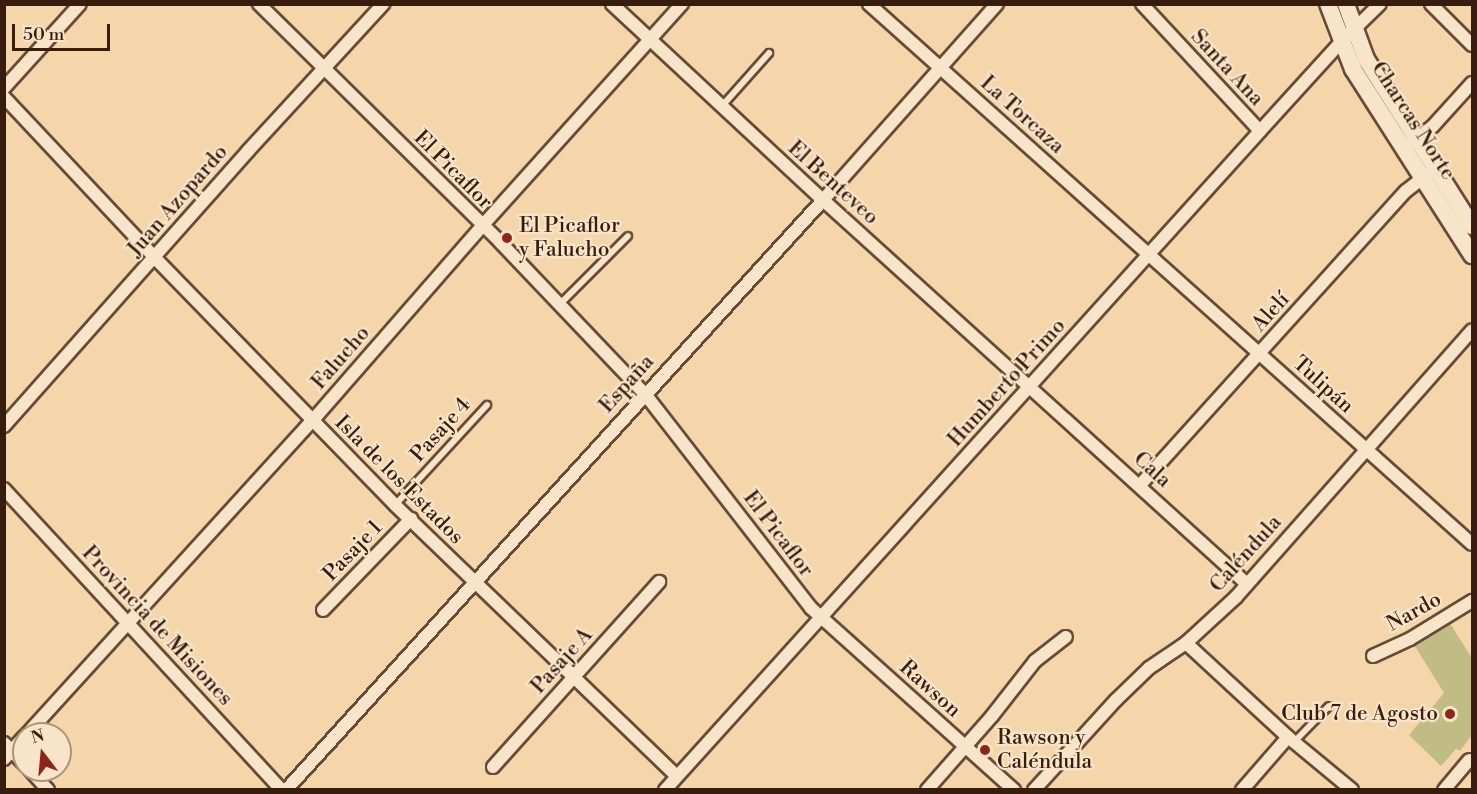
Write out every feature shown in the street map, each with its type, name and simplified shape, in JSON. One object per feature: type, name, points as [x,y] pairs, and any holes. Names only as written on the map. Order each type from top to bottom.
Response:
[{"type":"street","points":[[4,88],[80,4]]},
{"type":"street","name":"El Picaflor","points":[[259,4],[560,304],[645,394],[803,599],[821,618]]},
{"type":"street","name":"Juan Azopardo","points":[[4,426],[383,4]]},
{"type":"street","name":"El Benteveo","points":[[612,4],[1029,387]]},
{"type":"street","name":"Falucho","points":[[38,722],[313,420],[482,226],[682,4]]},
{"type":"street","name":"La Torcaza","points":[[869,4],[1149,254]]},
{"type":"street","name":"España","points":[[284,789],[823,200],[997,4]]},
{"type":"street","name":"Santa Ana","points":[[1142,4],[1260,131]]},
{"type":"street","name":"Charcas Norte","points":[[1328,4],[1353,69],[1410,144],[1473,255]]},
{"type":"street","name":"Charcas Norte","points":[[1346,4],[1366,59],[1410,144]]},
{"type":"street","name":"Humberto Primo","points":[[665,789],[1341,42],[1355,31],[1380,4]]},
{"type":"street","points":[[1431,4],[1473,45]]},
{"type":"street","points":[[1410,144],[1433,126],[1473,83]]},
{"type":"street","name":"Isla de los Estados","points":[[4,97],[155,258],[395,505],[677,776]]},
{"type":"street","name":"Charcas Norte","points":[[1429,174],[1473,226]]},
{"type":"street","name":"Alelí","points":[[1140,485],[1406,190],[1429,174]]},
{"type":"street","name":"Tulipán","points":[[1149,254],[1473,544]]},
{"type":"street","name":"Caléndula","points":[[1034,789],[1116,700],[1149,668],[1186,643],[1247,584],[1473,330]]},
{"type":"street","name":"Cala","points":[[1029,387],[1247,584]]},
{"type":"street","name":"Provincia de Misiones","points":[[4,489],[284,789]]},
{"type":"street","name":"Pasaje 1","points":[[323,610],[411,519]]},
{"type":"street","name":"Pasaje A","points":[[493,767],[659,582]]},
{"type":"street","name":"Nardo","points":[[1373,656],[1410,639],[1473,601]]},
{"type":"street","name":"Rawson","points":[[821,618],[1014,789]]},
{"type":"street","points":[[927,789],[1035,661],[1066,637]]},
{"type":"street","points":[[1186,643],[1291,740],[1352,789]]},
{"type":"street","points":[[1242,789],[1291,740]]},
{"type":"street","points":[[1444,789],[1471,756]]},
{"type":"lane","points":[[722,107],[769,53]]},
{"type":"lane","points":[[560,304],[628,236]]},
{"type":"lane","name":"Pasaje 4","points":[[395,505],[487,405]]},
{"type":"lane","points":[[1291,740],[1329,706]]},
{"type":"shaded area","name":"Club 7 de Agosto","points":[[1449,622],[1472,658],[1472,735],[1460,751],[1456,749],[1441,766],[1409,735],[1444,693],[1413,643]]},
{"type":"place","name":"El Picaflor y Falucho","points":[[507,238]]},
{"type":"place","name":"Club 7 de Agosto","points":[[1450,714]]},
{"type":"place","name":"Rawson y Caléndula","points":[[985,750]]}]
